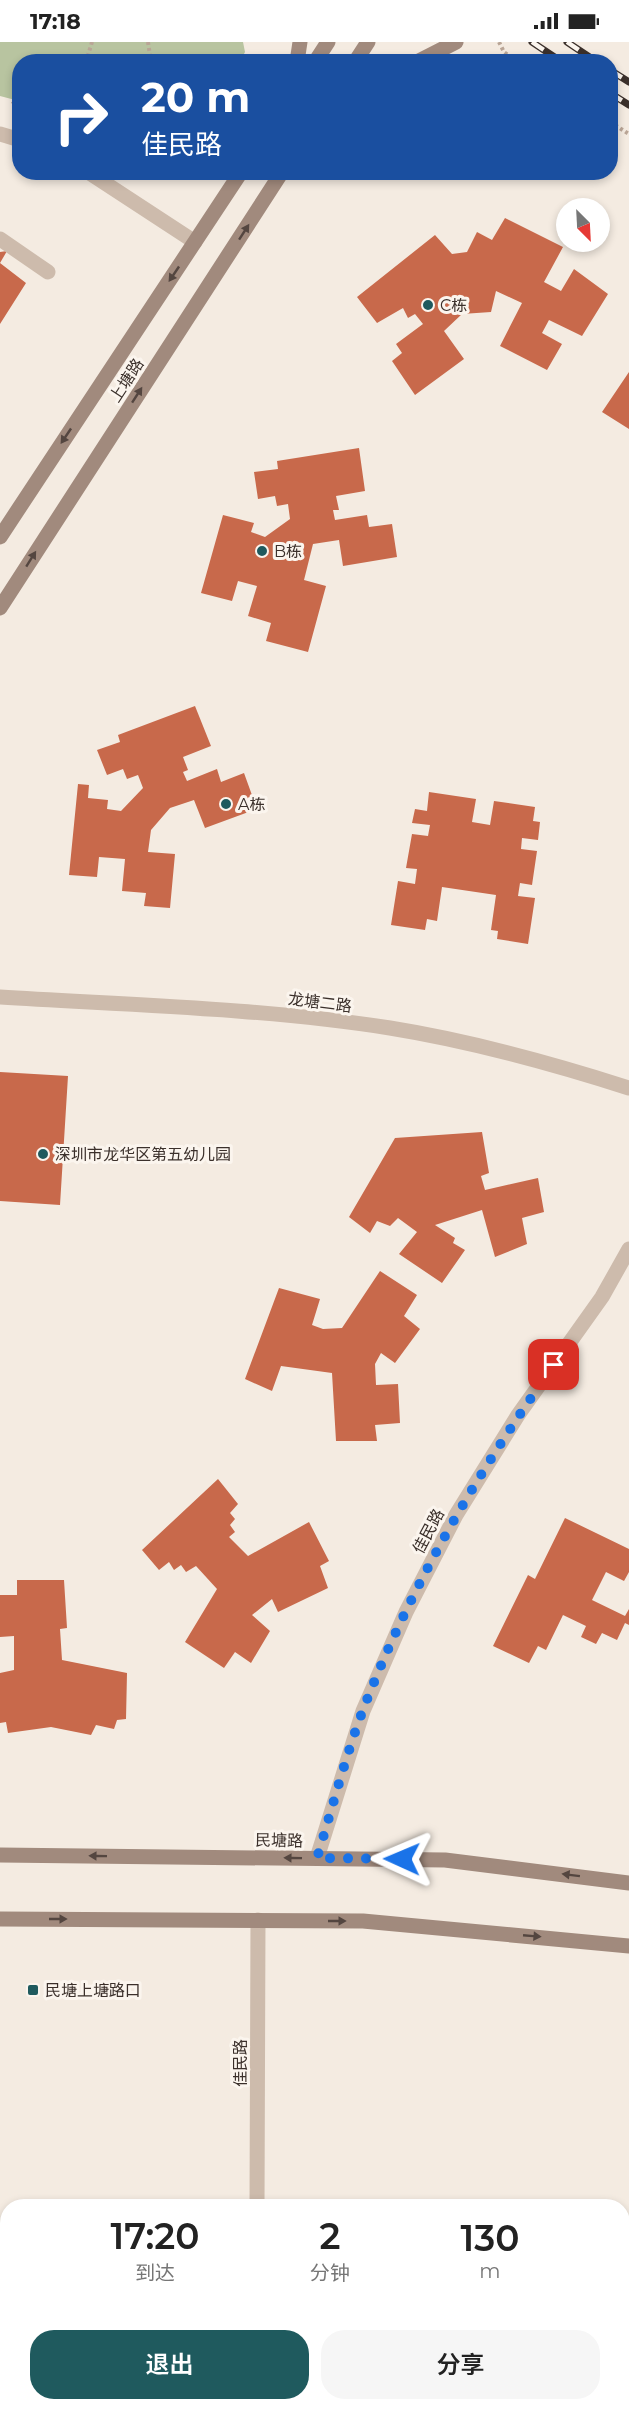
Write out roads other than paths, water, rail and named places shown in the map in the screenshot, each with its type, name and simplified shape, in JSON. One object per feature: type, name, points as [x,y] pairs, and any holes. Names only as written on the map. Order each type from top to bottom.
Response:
[{"type":"main road","points":[[433,54],[456,42]]},
{"type":"main road","name":"上塘路","points":[[0,537],[236,180]]},
{"type":"main road","name":"上塘路","points":[[0,608],[277,180]]},
{"type":"main road","name":"民塘路","points":[[0,1855],[445,1860],[629,1883]]},
{"type":"main road","points":[[0,1919],[363,1921],[629,1946]]},
{"type":"street","points":[[100,180],[195,242]]},
{"type":"street","points":[[0,239],[48,272]]},
{"type":"street","name":"龙塘二路","points":[[0,997],[299,1016],[392,1029],[480,1046],[629,1088]]},
{"type":"street","name":"佳民路","points":[[317,1858],[363,1711],[411,1602],[456,1515],[518,1415],[602,1297],[629,1249]]},
{"type":"street","name":"佳民路","points":[[257,2199],[258,1920]]},
{"type":"railway","points":[[532,42],[550,54]]},
{"type":"railway","points":[[567,42],[585,54]]},
{"type":"railway","points":[[618,75],[629,82]]},
{"type":"railway","points":[[618,98],[629,105]]},
{"type":"place","name":"C栋","points":[[428,305]]},
{"type":"place","name":"B栋","points":[[262,551]]},
{"type":"place","name":"A栋","points":[[226,804]]},
{"type":"place","name":"深圳市龙华区第五幼儿园","points":[[43,1154]]},
{"type":"place","name":"民塘上塘路口","points":[[33,1990]]}]
